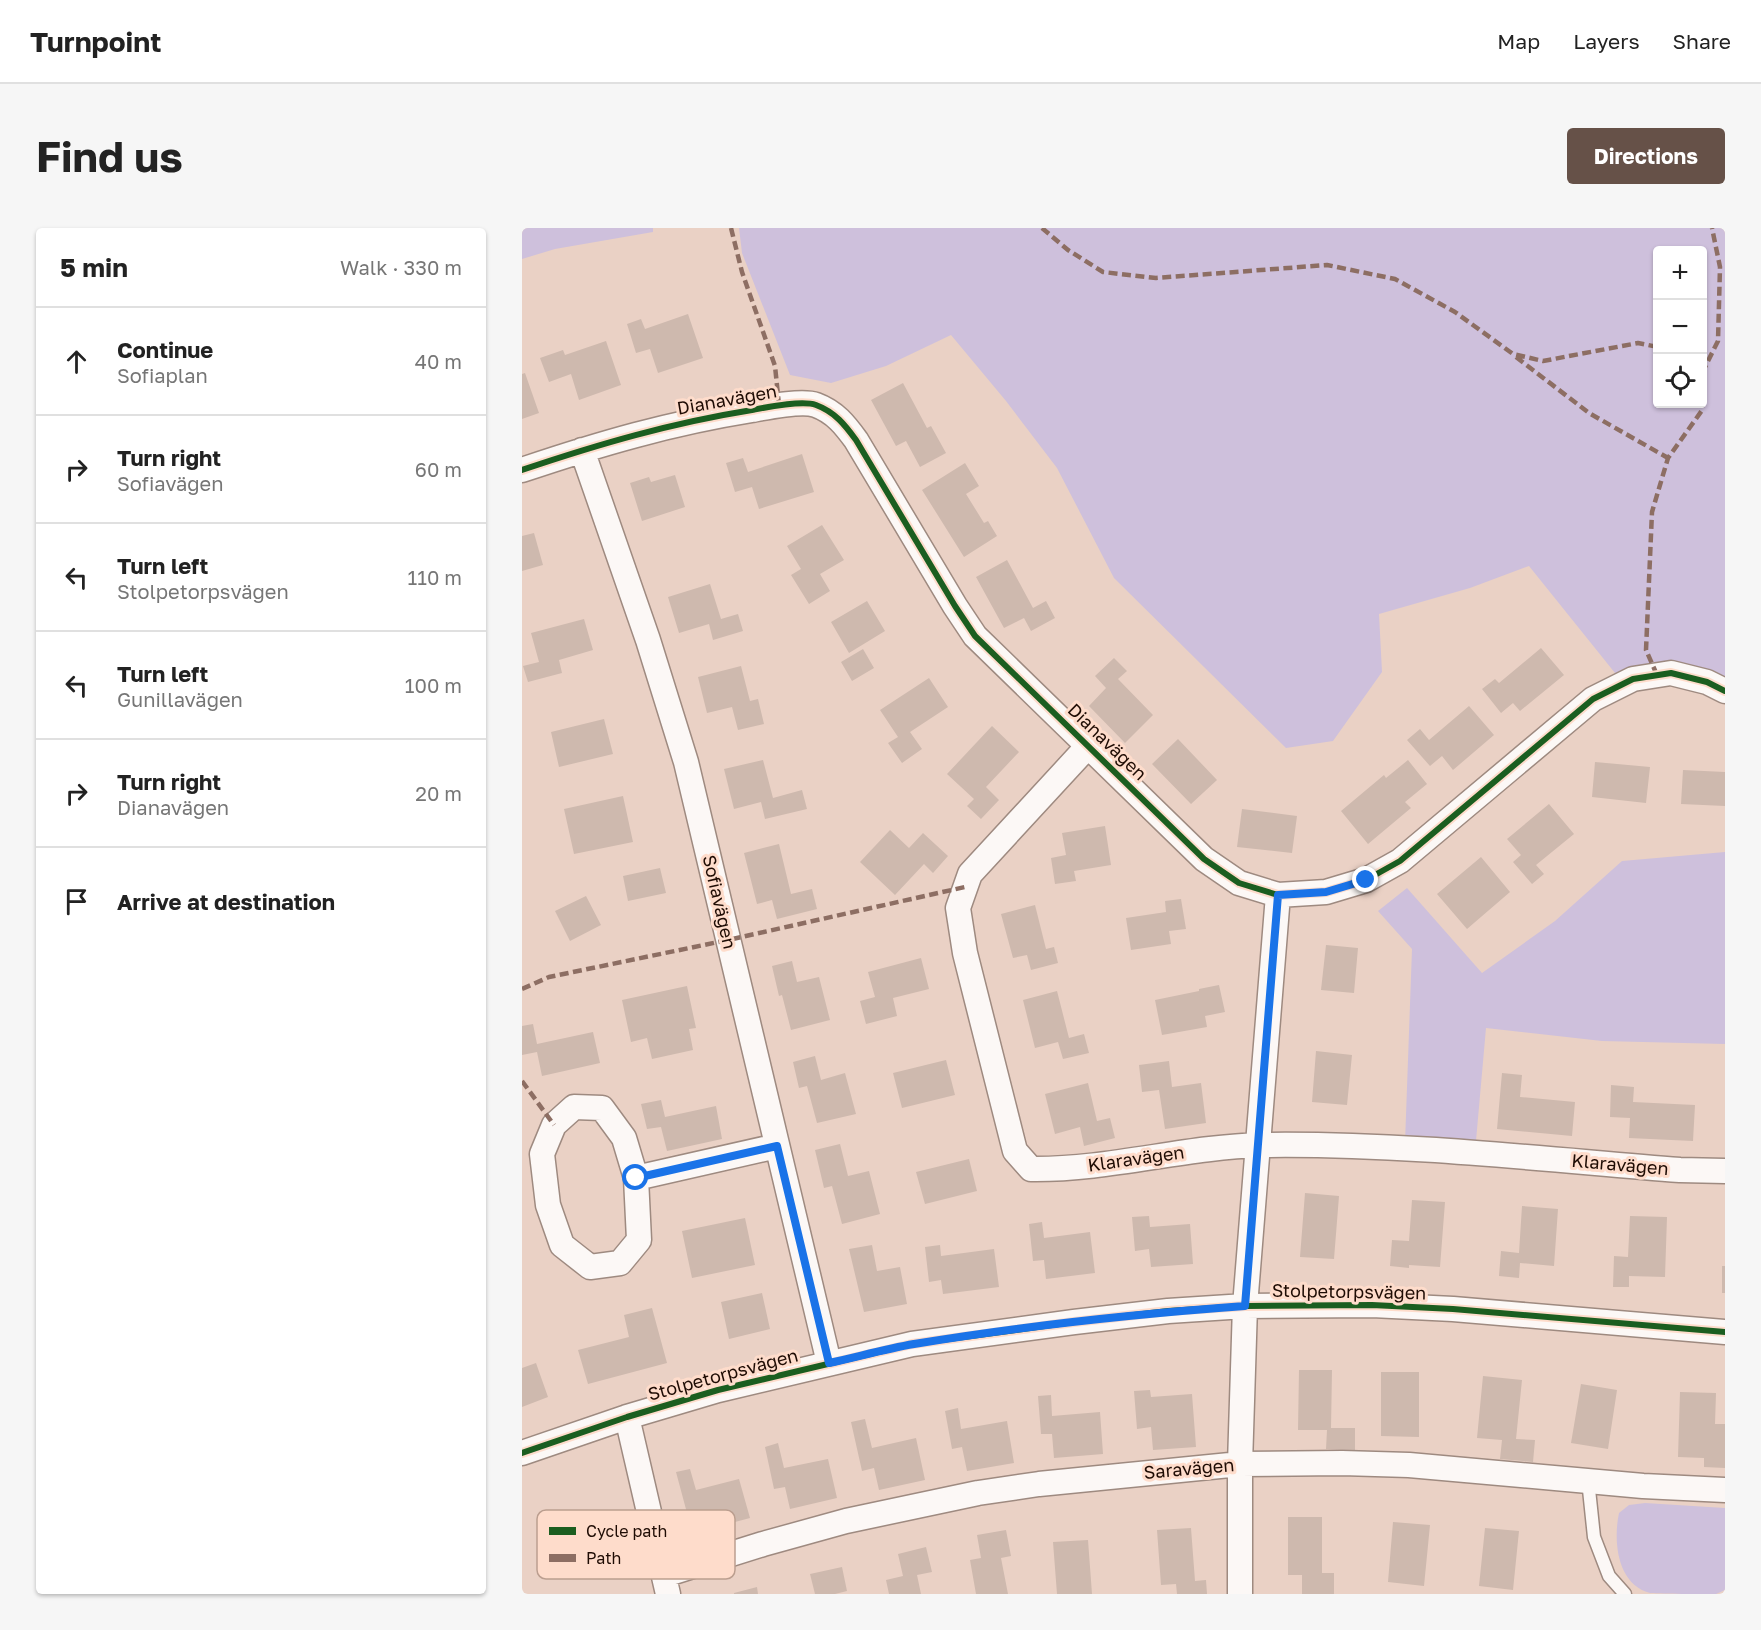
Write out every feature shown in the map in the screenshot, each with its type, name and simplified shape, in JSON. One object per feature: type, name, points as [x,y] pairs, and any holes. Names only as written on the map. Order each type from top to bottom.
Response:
[{"type":"street","name":"Dianavägen","points":[[522,470],[658,428],[779,405],[814,404],[838,417],[856,440],[975,636],[1204,859],[1239,883],[1278,895],[1326,892],[1366,880],[1400,861],[1593,699],[1633,679],[1671,673],[1707,682],[1725,691]]},
{"type":"street","name":"Sofiavägen","points":[[582,450],[648,640],[686,762],[829,1363]]},
{"type":"street","name":"Klaravägen","points":[[1089,745],[970,874],[958,908],[965,953],[1015,1151],[1031,1169],[1064,1169],[1202,1150],[1259,1145],[1359,1146],[1680,1170],[1725,1171]]},
{"type":"street","points":[[1240,1594],[1240,1464],[1245,1306],[1278,895]]},
{"type":"street","points":[[574,1107],[602,1107],[624,1138],[636,1178],[639,1240],[620,1263],[590,1267],[562,1245],[548,1205],[542,1154],[554,1125],[574,1107]]},
{"type":"street","points":[[636,1178],[777,1146]]},
{"type":"street","name":"Stolpetorpsvägen","points":[[522,1453],[627,1417],[718,1390],[912,1344],[1168,1311],[1245,1306],[1372,1305],[1453,1309],[1725,1332]]},
{"type":"street","points":[[627,1417],[649,1510]]},
{"type":"street","name":"Saravägen","points":[[735,1556],[763,1544],[835,1524],[957,1497],[1039,1484],[1240,1464],[1409,1465],[1725,1490]]},
{"type":"street","name":"Saravägen","points":[[666,1585],[680,1579]]},
{"type":"lane","points":[[1588,1480],[1594,1537],[1609,1576],[1625,1594]]},
{"type":"shaded area","points":[[522,228],[653,228],[653,232],[555,249],[522,259]]},
{"type":"shaded area","points":[[739,228],[1725,228],[1725,678],[1701,667],[1650,667],[1615,673],[1529,566],[1470,588],[1379,614],[1382,672],[1333,741],[1286,748],[1114,578],[1057,468],[1006,401],[951,335],[886,366],[831,383],[790,375],[742,253]]},
{"type":"shaded area","points":[[1725,852],[1725,1044],[1602,1041],[1486,1028],[1475,1152],[1405,1143],[1412,949],[1378,911],[1407,888],[1482,973],[1555,921],[1622,861]]},
{"type":"shaded area","points":[[1645,1503],[1725,1508],[1725,1590],[1716,1594],[1650,1593],[1630,1581],[1624,1571],[1617,1548],[1619,1513],[1629,1505]]},
{"type":"building","points":[[688,314],[703,358],[658,373],[650,349],[636,353],[627,324],[641,319],[645,329]]},
{"type":"building","points":[[606,341],[621,385],[579,400],[571,374],[549,382],[540,358],[563,350],[565,355]]},
{"type":"building","points":[[525,373],[539,413],[522,419],[522,374]]},
{"type":"building","points":[[903,383],[927,428],[931,426],[946,453],[920,467],[906,441],[896,446],[871,400]]},
{"type":"building","points":[[802,454],[814,492],[759,509],[752,487],[735,492],[726,463],[743,458],[748,472]]},
{"type":"building","points":[[965,463],[979,486],[966,494],[984,523],[988,521],[997,536],[964,557],[922,490]]},
{"type":"building","points":[[675,475],[685,507],[642,521],[630,483],[649,477],[651,482]]},
{"type":"building","points":[[822,525],[844,560],[820,574],[830,591],[809,604],[791,575],[801,569],[787,546]]},
{"type":"building","points":[[534,533],[543,565],[522,571],[522,536]]},
{"type":"building","points":[[1007,560],[1033,608],[1046,601],[1055,618],[1031,631],[1024,618],[1004,628],[976,577]]},
{"type":"building","points":[[710,584],[721,619],[738,614],[743,631],[713,640],[709,624],[679,633],[668,597]]},
{"type":"building","points":[[867,601],[885,631],[849,653],[831,622]]},
{"type":"building","points":[[584,619],[593,650],[559,660],[562,673],[528,682],[523,666],[539,662],[531,633]]},
{"type":"building","points":[[1541,648],[1564,675],[1520,711],[1513,703],[1501,713],[1482,689],[1495,679],[1499,683]]},
{"type":"building","points":[[863,649],[874,668],[852,681],[841,662]]},
{"type":"building","points":[[1114,658],[1127,671],[1118,679],[1153,715],[1125,743],[1089,706],[1106,688],[1095,676]]},
{"type":"building","points":[[741,666],[750,701],[758,699],[764,724],[738,730],[732,707],[707,713],[698,677]]},
{"type":"building","points":[[929,678],[948,707],[910,732],[922,749],[902,763],[888,743],[898,737],[880,710]]},
{"type":"building","points":[[1469,706],[1494,735],[1453,770],[1442,756],[1430,766],[1407,740],[1420,729],[1429,740]]},
{"type":"building","points":[[604,719],[613,754],[559,767],[551,732]]},
{"type":"building","points":[[992,726],[1019,752],[986,787],[999,800],[981,819],[967,806],[974,799],[947,774]]},
{"type":"building","points":[[1178,739],[1217,780],[1191,804],[1152,764]]},
{"type":"building","points":[[763,760],[773,798],[802,790],[807,809],[765,819],[761,802],[734,809],[724,769]]},
{"type":"building","points":[[1408,760],[1427,784],[1405,802],[1411,808],[1368,844],[1341,811],[1384,775],[1386,778]]},
{"type":"building","points":[[1595,762],[1650,767],[1646,803],[1592,797]]},
{"type":"building","points":[[1683,770],[1725,772],[1725,806],[1681,804]]},
{"type":"building","points":[[623,796],[633,842],[574,854],[564,809]]},
{"type":"building","points":[[1549,804],[1574,834],[1536,865],[1544,874],[1532,884],[1513,862],[1521,855],[1507,839]]},
{"type":"building","points":[[1242,809],[1297,816],[1292,853],[1237,847]]},
{"type":"building","points":[[1105,826],[1111,865],[1074,871],[1076,881],[1055,884],[1051,858],[1066,855],[1062,833]]},
{"type":"building","points":[[890,830],[909,848],[923,833],[948,856],[933,873],[924,864],[895,895],[860,862]]},
{"type":"building","points":[[779,844],[791,894],[812,889],[817,909],[777,919],[772,900],[757,904],[744,853]]},
{"type":"building","points":[[1481,857],[1510,892],[1467,929],[1437,894]]},
{"type":"building","points":[[660,868],[666,893],[628,901],[623,876]]},
{"type":"building","points":[[586,896],[601,925],[570,941],[555,911]]},
{"type":"building","points":[[1181,899],[1186,929],[1169,931],[1171,944],[1131,950],[1126,918],[1166,912],[1165,901]]},
{"type":"building","points":[[1035,905],[1046,949],[1054,947],[1058,963],[1031,970],[1027,955],[1013,958],[1001,914]]},
{"type":"building","points":[[1326,945],[1358,948],[1354,993],[1321,990]]},
{"type":"building","points":[[921,958],[929,989],[893,998],[897,1016],[866,1024],[860,1001],[875,997],[868,972]]},
{"type":"building","points":[[792,961],[797,982],[819,977],[830,1020],[791,1030],[782,995],[779,996],[772,966]]},
{"type":"building","points":[[1219,985],[1225,1012],[1205,1016],[1207,1027],[1162,1035],[1155,1000]]},
{"type":"building","points":[[687,986],[696,1028],[689,1029],[693,1050],[652,1059],[647,1038],[631,1042],[622,1000]]},
{"type":"building","points":[[1057,991],[1069,1038],[1084,1034],[1089,1053],[1063,1059],[1058,1042],[1035,1048],[1023,1000]]},
{"type":"building","points":[[533,1024],[537,1044],[593,1032],[600,1063],[542,1076],[537,1052],[522,1055],[522,1026]]},
{"type":"building","points":[[1316,1051],[1352,1055],[1347,1105],[1312,1102]]},
{"type":"building","points":[[815,1056],[821,1080],[845,1073],[856,1114],[817,1123],[807,1086],[799,1088],[793,1062]]},
{"type":"building","points":[[946,1060],[955,1095],[902,1108],[893,1073]]},
{"type":"building","points":[[1169,1061],[1172,1087],[1201,1083],[1206,1123],[1165,1129],[1159,1090],[1142,1092],[1139,1065]]},
{"type":"building","points":[[1502,1073],[1522,1075],[1520,1097],[1575,1102],[1572,1136],[1497,1129]]},
{"type":"building","points":[[1088,1083],[1097,1121],[1110,1118],[1115,1138],[1084,1146],[1080,1127],[1055,1134],[1045,1094]]},
{"type":"building","points":[[1611,1085],[1634,1087],[1633,1102],[1695,1105],[1693,1141],[1629,1138],[1630,1118],[1610,1117]]},
{"type":"building","points":[[661,1100],[665,1117],[716,1106],[722,1139],[667,1151],[661,1127],[647,1129],[641,1104]]},
{"type":"building","points":[[840,1144],[848,1176],[869,1171],[880,1214],[842,1224],[832,1186],[824,1188],[815,1150]]},
{"type":"building","points":[[969,1159],[977,1191],[925,1204],[916,1172]]},
{"type":"building","points":[[1305,1193],[1339,1196],[1334,1259],[1300,1257]]},
{"type":"building","points":[[1412,1200],[1445,1202],[1440,1267],[1390,1266],[1392,1240],[1409,1241]]},
{"type":"building","points":[[1522,1206],[1558,1209],[1554,1266],[1520,1263],[1519,1278],[1499,1276],[1501,1251],[1519,1253]]},
{"type":"building","points":[[1149,1216],[1150,1227],[1190,1224],[1193,1264],[1151,1267],[1149,1249],[1135,1251],[1132,1217]]},
{"type":"building","points":[[1630,1216],[1667,1217],[1665,1277],[1629,1276],[1629,1287],[1613,1287],[1614,1256],[1628,1257]]},
{"type":"building","points":[[745,1218],[755,1265],[692,1278],[682,1231]]},
{"type":"building","points":[[1042,1222],[1044,1238],[1090,1232],[1095,1273],[1046,1279],[1044,1260],[1033,1261],[1029,1224]]},
{"type":"building","points":[[872,1245],[877,1271],[900,1267],[907,1304],[864,1312],[849,1249]]},
{"type":"building","points":[[940,1245],[941,1256],[994,1249],[999,1287],[943,1294],[941,1280],[929,1282],[925,1247]]},
{"type":"building","points":[[1722,1266],[1725,1266],[1725,1293],[1722,1293]]},
{"type":"building","points":[[762,1293],[770,1329],[729,1339],[721,1302]]},
{"type":"building","points":[[652,1308],[667,1363],[588,1384],[578,1350],[629,1337],[624,1315]]},
{"type":"building","points":[[536,1363],[548,1397],[522,1407],[522,1368]]},
{"type":"building","points":[[1299,1370],[1332,1370],[1331,1428],[1355,1428],[1355,1450],[1326,1449],[1327,1430],[1298,1430]]},
{"type":"building","points":[[1381,1372],[1419,1372],[1419,1437],[1381,1436]]},
{"type":"building","points":[[1483,1376],[1522,1380],[1516,1439],[1535,1440],[1533,1462],[1500,1459],[1502,1440],[1477,1438]]},
{"type":"building","points":[[1581,1384],[1617,1390],[1608,1449],[1571,1443]]},
{"type":"building","points":[[1150,1390],[1151,1397],[1192,1394],[1196,1447],[1153,1450],[1151,1427],[1137,1429],[1134,1391]]},
{"type":"building","points":[[1680,1392],[1716,1393],[1715,1424],[1725,1424],[1725,1468],[1704,1467],[1704,1458],[1678,1457]]},
{"type":"building","points":[[1051,1395],[1052,1416],[1100,1412],[1103,1454],[1054,1458],[1052,1434],[1041,1434],[1038,1396]]},
{"type":"building","points":[[958,1408],[961,1429],[1007,1421],[1014,1463],[967,1471],[962,1447],[952,1449],[945,1411]]},
{"type":"building","points":[[865,1419],[872,1448],[916,1438],[925,1480],[879,1490],[874,1468],[862,1471],[851,1422]]},
{"type":"building","points":[[778,1443],[784,1468],[828,1459],[837,1498],[790,1509],[785,1487],[774,1489],[765,1447]]},
{"type":"building","points":[[690,1469],[696,1490],[739,1479],[750,1518],[735,1522],[735,1510],[686,1510],[676,1472]]},
{"type":"building","points":[[1288,1517],[1322,1517],[1322,1573],[1334,1573],[1334,1594],[1302,1594],[1302,1575],[1288,1575]]},
{"type":"building","points":[[1393,1522],[1430,1525],[1424,1586],[1388,1582]]},
{"type":"building","points":[[1191,1528],[1195,1581],[1206,1580],[1207,1594],[1177,1594],[1176,1584],[1161,1585],[1157,1530]]},
{"type":"building","points":[[1485,1528],[1519,1531],[1513,1590],[1479,1586]]},
{"type":"building","points":[[1006,1530],[1011,1556],[1001,1558],[1008,1594],[976,1594],[970,1560],[981,1558],[977,1535]]},
{"type":"building","points":[[1088,1540],[1092,1594],[1057,1594],[1053,1542]]},
{"type":"building","points":[[926,1547],[932,1572],[917,1575],[921,1594],[889,1594],[886,1580],[903,1576],[898,1554]]},
{"type":"building","points":[[842,1567],[847,1591],[835,1594],[815,1594],[810,1574]]},
{"type":"building","points":[[757,1587],[758,1594],[734,1594],[734,1593]]},
{"type":"marked path","points":[[731,228],[742,272],[775,366],[779,405]]},
{"type":"marked path","points":[[1042,228],[1068,250],[1103,272],[1156,278],[1327,265],[1395,279],[1455,312],[1513,354],[1543,361],[1638,343],[1653,346]]},
{"type":"marked path","points":[[1707,363],[1718,341],[1720,267],[1712,228]]},
{"type":"marked path","points":[[1516,357],[1589,413],[1668,458]]},
{"type":"marked path","points":[[1657,675],[1646,650],[1652,512],[1668,458],[1703,408]]},
{"type":"marked path","points":[[522,989],[549,977],[965,887]]},
{"type":"marked path","points":[[522,1081],[554,1125]]},
{"type":"cycle path","points":[[522,470],[607,443],[722,415],[802,403],[816,405],[829,411],[856,440],[975,636],[1204,859],[1239,883],[1278,895],[1326,892],[1366,880],[1400,861],[1593,699],[1633,679],[1671,673],[1707,682],[1725,691]]},
{"type":"cycle path","points":[[522,1453],[627,1417],[718,1390],[912,1344],[1168,1311],[1245,1306],[1372,1305],[1453,1309],[1725,1332]]},
{"type":"route","points":[[636,1178],[777,1146],[829,1363],[912,1344],[1168,1311],[1245,1306],[1278,895],[1326,892],[1366,880]]}]
